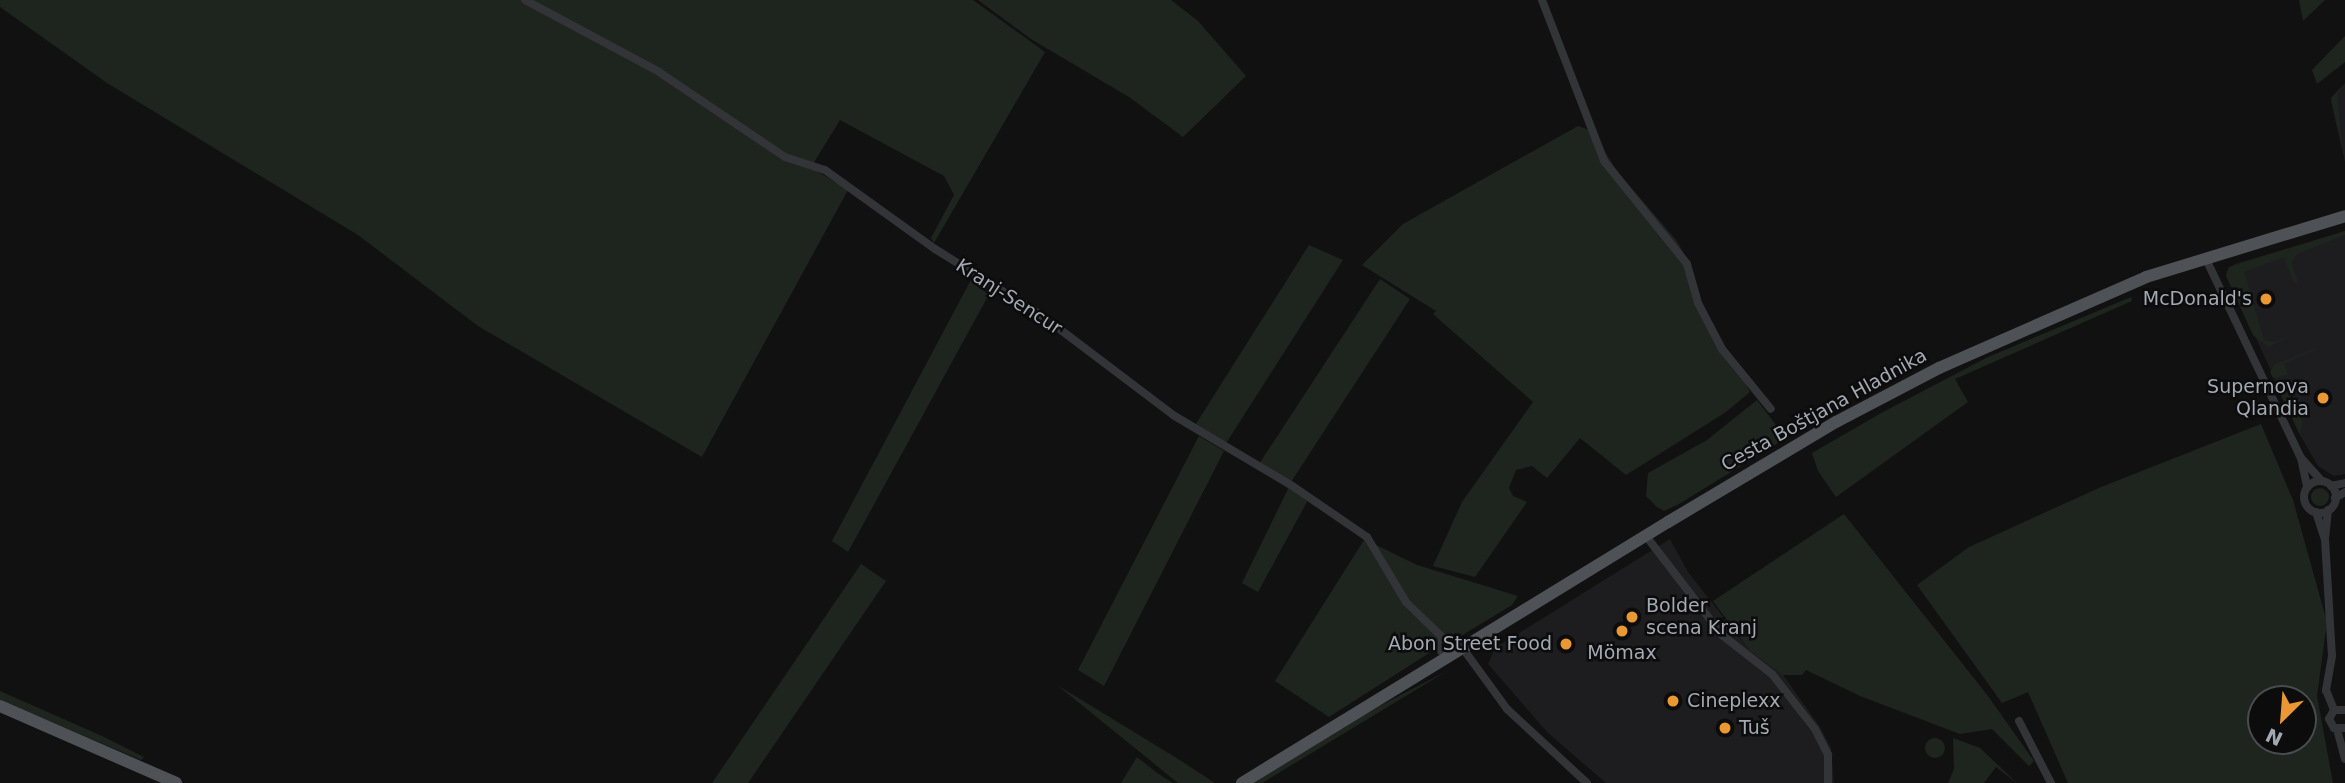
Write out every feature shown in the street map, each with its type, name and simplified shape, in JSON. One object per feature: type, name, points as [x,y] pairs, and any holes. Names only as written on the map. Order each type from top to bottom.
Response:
[{"type":"main road","points":[[2316,221],[2345,209]]},
{"type":"main road","name":"Cesta Boštjana Hladnika","points":[[1242,783],[1836,422],[1938,368],[2070,307],[2204,257],[2316,221],[2345,216]]},
{"type":"main road","points":[[0,706],[176,783]]},
{"type":"street","name":"Kranj-Sencur","points":[[524,0],[659,72],[785,157],[825,170],[935,249],[1041,315],[1173,415],[1291,485],[1367,537],[1406,602],[1442,637],[1441,650]]},
{"type":"street","points":[[1542,0],[1604,161],[1688,264],[1698,303],[1723,349],[1771,409]]},
{"type":"street","points":[[2204,257],[2301,458],[2307,487],[2305,502],[2316,512],[2325,539]]},
{"type":"street","points":[[2301,458],[2322,481],[2331,486],[2345,483]]},
{"type":"street","points":[[2307,487],[2322,481]]},
{"type":"street","points":[[2331,486],[2335,498]]},
{"type":"street","points":[[2334,710],[2326,690],[2332,619],[2325,539],[2328,510],[2335,498],[2345,492]]},
{"type":"street","points":[[2316,512],[2328,510]]},
{"type":"street","points":[[1646,536],[1722,635],[1772,674],[1815,729],[1828,755],[1828,783]]},
{"type":"street","points":[[1464,650],[1507,709],[1587,783]]},
{"type":"street","points":[[2334,710],[2345,710]]},
{"type":"street","points":[[2334,710],[2329,719],[2341,728],[2345,759]]},
{"type":"street","points":[[2019,721],[2051,783]]},
{"type":"shaded area","points":[[0,0],[973,0],[1045,52],[934,243],[931,238],[954,195],[944,176],[840,120],[813,164],[815,170],[848,190],[702,457],[478,326],[358,235],[107,83],[0,7]]},
{"type":"shaded area","points":[[978,0],[1171,0],[1198,21],[1246,76],[1183,137],[1129,97],[1031,39]]},
{"type":"shaded area","points":[[2299,0],[2325,0],[2303,21]]},
{"type":"shaded area","points":[[2345,36],[2345,62],[2317,84],[2312,70]]},
{"type":"shaded area","points":[[2345,83],[2345,162],[2331,102]]},
{"type":"shaded area","points":[[2345,83],[2337,95],[2342,147],[2331,98]]},
{"type":"shaded area","points":[[1578,126],[1592,131],[1617,171],[1676,240],[1689,262],[1700,302],[1750,392],[1726,412],[1626,475],[1580,438],[1547,478],[1532,466],[1516,470],[1509,488],[1513,496],[1527,502],[1475,577],[1433,566],[1462,502],[1533,402],[1433,314],[1436,311],[1362,265],[1403,224]]},
{"type":"shaded area","points":[[2345,231],[2345,474],[2334,476],[2318,466],[2300,435],[2226,272],[2235,264]]},
{"type":"shaded area","points":[[2345,231],[2345,235],[2297,254],[2291,263],[2298,282],[2294,283],[2284,257],[2244,272],[2264,340],[2275,342],[2296,334],[2268,347],[2253,335],[2226,276],[2229,267]]},
{"type":"shaded area","points":[[1309,245],[1343,260],[1225,445],[1194,427]]},
{"type":"shaded area","points":[[973,276],[993,287],[848,552],[832,541]]},
{"type":"shaded area","points":[[1380,279],[1410,299],[1291,482],[1259,464]]},
{"type":"shaded area","points":[[2131,297],[2132,301],[1955,379],[1968,402],[1836,497],[1818,471],[1812,453],[1883,412],[1988,357]]},
{"type":"shaded area","points":[[2326,344],[2284,364],[2288,375],[2273,378],[2270,372],[2274,365]]},
{"type":"shaded area","points":[[2279,391],[2291,395],[2302,422],[2300,435]]},
{"type":"shaded area","points":[[1757,400],[1786,438],[1664,511],[1646,496],[1648,473],[1707,440]]},
{"type":"shaded area","points":[[2261,424],[2293,500],[2327,622],[2317,696],[2333,783],[2068,783],[2028,692],[2002,703],[1917,585],[1969,547],[2101,487]]},
{"type":"shaded area","points":[[1199,436],[1224,451],[1104,686],[1078,670]]},
{"type":"shaded area","points":[[1289,487],[1308,500],[1258,592],[1242,583]]},
{"type":"shaded area","points":[[2316,488],[2324,488],[2329,497],[2327,504],[2316,506],[2311,501],[2311,493]]},
{"type":"shaded area","points":[[1844,514],[1988,696],[2034,761],[2029,766],[1992,729],[1960,734],[1860,696],[1806,670],[1802,675],[1783,675],[1750,651],[1713,601]]},
{"type":"shaded area","points":[[1670,539],[1688,572],[1750,651],[1777,666],[1820,727],[1831,748],[1834,783],[1606,783],[1547,732],[1488,664],[1495,648]]},
{"type":"shaded area","points":[[1364,540],[1391,584],[1439,637],[1437,648],[1329,717],[1275,681]]},
{"type":"shaded area","points":[[1374,544],[1417,565],[1518,596],[1512,605],[1451,642],[1401,591]]},
{"type":"shaded area","points":[[861,564],[886,581],[748,783],[712,783]]},
{"type":"shaded area","points":[[1447,671],[1262,783],[1252,783],[1366,713]]},
{"type":"shaded area","points":[[1057,685],[1175,757],[1215,783],[1178,783]]},
{"type":"shaded area","points":[[0,691],[144,757],[141,760],[0,700]]},
{"type":"shaded area","points":[[1931,738],[1939,738],[1945,748],[1939,758],[1931,758],[1925,752],[1925,744]]},
{"type":"shaded area","points":[[1953,738],[1980,748],[2017,783],[1996,767],[1984,783],[1948,783],[1954,769]]},
{"type":"shaded area","points":[[1137,757],[1157,773],[1173,783],[1121,783]]},
{"type":"place","name":"McDonald's","points":[[2266,299]]},
{"type":"place","name":"Supernova Qlandia","points":[[2323,398]]},
{"type":"place","name":"Bolder scena Kranj","points":[[1632,617]]},
{"type":"place","name":"Mömax","points":[[1622,631]]},
{"type":"place","name":"Abon Street Food","points":[[1566,644]]},
{"type":"place","name":"Cineplexx","points":[[1673,701]]},
{"type":"place","name":"Tuš","points":[[1725,728]]}]
